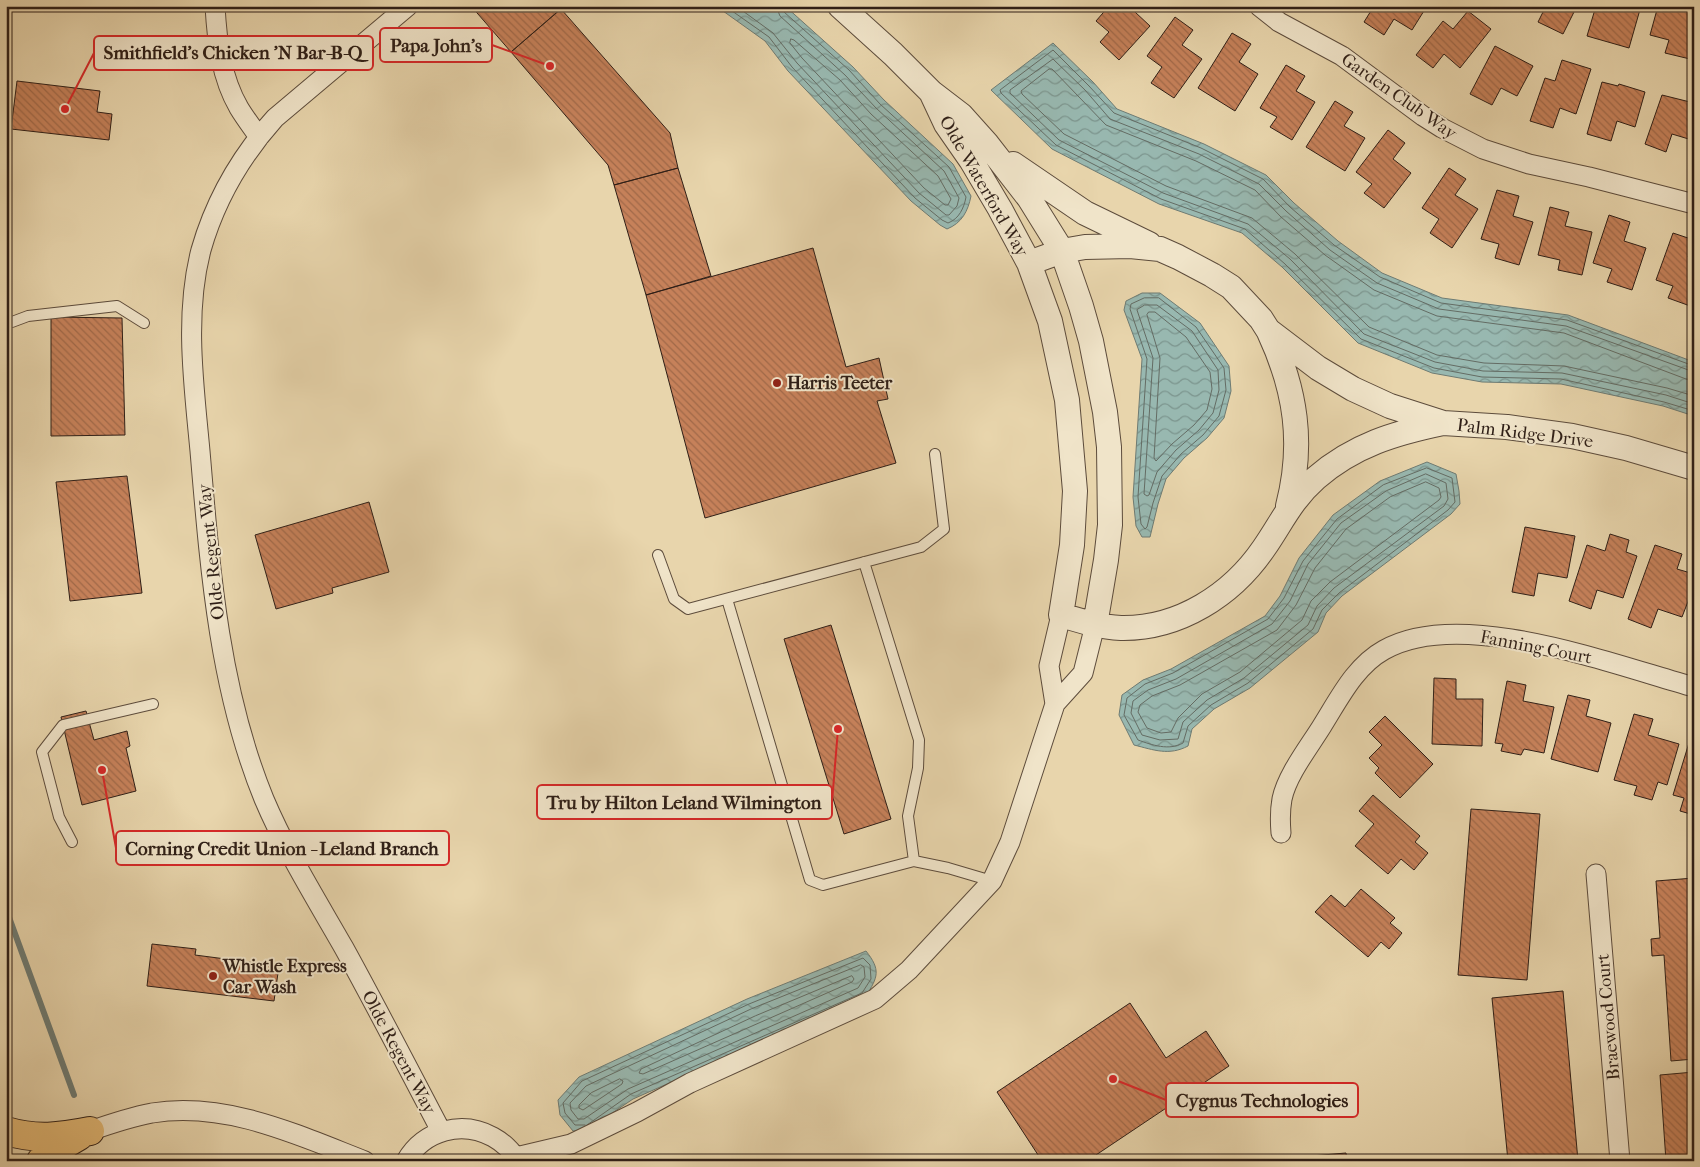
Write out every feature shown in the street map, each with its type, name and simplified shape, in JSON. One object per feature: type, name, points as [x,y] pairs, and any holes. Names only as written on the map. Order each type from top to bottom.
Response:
[{"type":"highway","points":[[6,1131],[29,1136],[55,1137],[90,1131]]},
{"type":"highway","points":[[40,1161],[62,1146],[90,1131]]},
{"type":"street","points":[[215,6],[220,56],[228,84],[238,108],[259,137]]},
{"type":"street","name":"Olde Waterford Way","points":[[840,6],[893,54],[931,92],[962,114],[987,144],[1029,198],[1062,251],[1081,306],[1091,341],[1106,412],[1109,447],[1110,525],[1095,625],[1083,673],[1055,704]]},
{"type":"street","name":"Garden Club Way","points":[[1259,6],[1279,22],[1342,56],[1442,128],[1483,149],[1529,164],[1694,204]]},
{"type":"street","name":"Olde Regent Way","points":[[398,9],[275,118],[259,137],[224,191],[210,222],[201,252],[194,290],[192,319],[193,362],[216,608],[227,675],[239,729],[252,769],[284,842],[388,1027],[441,1131]]},
{"type":"street","name":"Olde Waterford Way","points":[[931,92],[946,124],[984,180],[1029,263],[1050,321],[1060,365],[1071,430],[1075,490],[1068,574],[1049,666],[1055,704]]},
{"type":"street","points":[[987,144],[1026,174],[1085,213],[1160,249]]},
{"type":"street","name":"Palm Ridge Drive","points":[[1029,263],[1062,251],[1085,247],[1116,246],[1160,249],[1195,266],[1231,287],[1261,319],[1268,330],[1318,368],[1353,389],[1390,406],[1443,423],[1507,426],[1572,436],[1617,446],[1694,468]]},
{"type":"street","points":[[1268,330],[1285,370],[1291,392],[1296,425],[1295,468],[1286,510]]},
{"type":"street","name":"Palm Ridge Drive","points":[[1061,615],[1095,625],[1119,628],[1151,626],[1188,614],[1208,603],[1238,580],[1264,548],[1286,510],[1315,478],[1335,463],[1388,436],[1443,423]]},
{"type":"street","name":"Fanning Court","points":[[1281,832],[1282,797],[1290,777],[1346,689],[1358,671],[1369,660],[1383,650],[1403,641],[1419,636],[1465,635],[1525,641],[1591,657],[1694,687]]},
{"type":"street","points":[[406,1161],[422,1142],[441,1131],[459,1128],[481,1130],[501,1141],[516,1159],[572,1144],[690,1083],[875,999],[909,970],[992,881],[1010,842],[1055,704]]},
{"type":"street","name":"Braewood Court","points":[[1596,874],[1620,1161]]},
{"type":"street","points":[[90,1131],[152,1113],[182,1110],[213,1112],[245,1118],[274,1127],[365,1161]]},
{"type":"lane","points":[[105,6],[110,6]]},
{"type":"lane","points":[[12,322],[28,316],[117,306],[144,323]]},
{"type":"lane","points":[[658,555],[674,599],[688,609],[921,547],[944,529],[936,454]]},
{"type":"lane","points":[[864,562],[919,740],[918,768],[908,816],[914,861]]},
{"type":"lane","points":[[727,599],[810,880],[823,885],[914,861],[948,868],[992,881]]},
{"type":"lane","points":[[72,842],[59,818],[42,752],[63,725],[153,704]]},
{"type":"water","points":[[716,6],[785,6],[853,67],[884,100],[953,164],[971,196],[968,207],[960,220],[947,229],[911,201],[788,71],[765,41]]},
{"type":"water","points":[[1053,43],[1093,82],[1117,109],[1204,144],[1266,175],[1294,203],[1338,241],[1382,273],[1442,298],[1568,315],[1694,362],[1694,416],[1663,406],[1561,384],[1482,382],[1432,373],[1358,343],[1282,267],[1242,233],[1159,204],[1052,149],[991,90]]},
{"type":"water","points":[[1142,293],[1160,293],[1200,323],[1229,366],[1231,391],[1224,418],[1166,479],[1150,537],[1142,537],[1136,526],[1133,497],[1142,359],[1124,310],[1126,301]]},
{"type":"water","points":[[1427,462],[1456,474],[1460,504],[1451,514],[1342,596],[1326,613],[1318,632],[1250,688],[1214,709],[1192,729],[1188,746],[1168,751],[1134,745],[1119,715],[1122,695],[1143,680],[1171,669],[1265,616],[1280,596],[1299,558],[1333,515],[1380,481]]},
{"type":"water","points":[[866,951],[874,963],[876,974],[866,996],[633,1099],[587,1130],[573,1131],[560,1115],[558,1100],[579,1077],[747,999]]},
{"type":"building","points":[[471,6],[564,6],[511,52]]},
{"type":"building","points":[[1109,6],[1140,6],[1135,12],[1150,26],[1119,60],[1100,42],[1109,32],[1096,21]]},
{"type":"building","points":[[1374,6],[1427,6],[1412,30],[1394,19],[1384,35],[1364,22]]},
{"type":"building","points":[[1546,6],[1577,6],[1563,34],[1538,22]]},
{"type":"building","points":[[1596,6],[1641,6],[1629,48],[1587,36]]},
{"type":"building","points":[[1658,6],[1681,6],[1680,8],[1694,12],[1694,44],[1690,59],[1665,53],[1669,40],[1650,35]]},
{"type":"building","points":[[561,9],[670,133],[678,168],[614,185],[608,165],[511,52]]},
{"type":"building","points":[[1468,11],[1491,29],[1460,68],[1444,54],[1433,68],[1416,55],[1443,21],[1453,29]]},
{"type":"building","points":[[1175,17],[1193,30],[1182,45],[1202,59],[1174,98],[1151,83],[1162,67],[1147,56]]},
{"type":"building","points":[[1232,33],[1251,44],[1239,62],[1258,74],[1235,111],[1198,88]]},
{"type":"building","points":[[1495,46],[1533,66],[1517,96],[1501,88],[1492,105],[1470,94]]},
{"type":"building","points":[[1562,60],[1591,69],[1576,114],[1560,108],[1553,128],[1530,121],[1545,78],[1555,81]]},
{"type":"building","points":[[1286,65],[1305,76],[1296,91],[1315,102],[1292,140],[1270,127],[1277,117],[1260,108]]},
{"type":"building","points":[[17,81],[100,91],[97,112],[112,114],[109,140],[11,129]]},
{"type":"building","points":[[1602,82],[1618,86],[1619,84],[1645,92],[1635,127],[1617,121],[1611,141],[1587,134]]},
{"type":"building","points":[[1662,95],[1694,103],[1694,136],[1692,140],[1672,134],[1666,152],[1645,144]]},
{"type":"building","points":[[1335,101],[1353,112],[1344,126],[1365,138],[1345,171],[1306,147]]},
{"type":"building","points":[[1388,130],[1405,143],[1393,159],[1411,173],[1384,208],[1364,193],[1372,184],[1356,172]]},
{"type":"building","points":[[678,168],[711,276],[646,295],[614,185]]},
{"type":"building","points":[[1449,168],[1466,179],[1455,195],[1478,209],[1452,248],[1430,233],[1439,219],[1422,208]]},
{"type":"building","points":[[1497,190],[1519,196],[1513,216],[1533,222],[1519,265],[1495,258],[1499,244],[1481,239]]},
{"type":"building","points":[[1550,207],[1569,212],[1565,226],[1592,232],[1582,275],[1558,270],[1560,260],[1538,255]]},
{"type":"building","points":[[1609,215],[1630,222],[1624,241],[1646,248],[1632,290],[1607,282],[1612,269],[1593,263]]},
{"type":"building","points":[[1673,233],[1694,240],[1688,257],[1694,259],[1693,307],[1668,298],[1673,286],[1656,280]]},
{"type":"building","name":"Harris Teeter","points":[[813,248],[846,367],[879,358],[888,399],[877,401],[896,463],[705,518],[646,295]]},
{"type":"building","points":[[51,317],[122,318],[125,435],[51,436]]},
{"type":"building","points":[[127,476],[142,593],[70,601],[56,482]]},
{"type":"building","points":[[369,502],[389,572],[332,588],[333,593],[276,609],[255,535]]},
{"type":"building","points":[[1525,527],[1575,536],[1567,578],[1538,573],[1534,596],[1512,592]]},
{"type":"building","points":[[1610,534],[1629,540],[1626,552],[1637,556],[1623,598],[1597,590],[1591,609],[1569,601],[1587,545],[1605,551]]},
{"type":"building","points":[[1655,545],[1682,554],[1677,569],[1694,574],[1694,586],[1682,617],[1658,609],[1651,628],[1628,619]]},
{"type":"building","points":[[831,625],[891,819],[844,834],[784,639]]},
{"type":"building","points":[[1434,678],[1456,679],[1456,699],[1483,699],[1482,746],[1432,744]]},
{"type":"building","points":[[1507,681],[1526,685],[1523,701],[1554,707],[1544,753],[1524,749],[1521,755],[1501,751],[1503,744],[1495,743]]},
{"type":"building","points":[[1568,695],[1590,700],[1586,716],[1611,723],[1598,772],[1551,759]]},
{"type":"building","points":[[86,711],[94,740],[127,731],[130,746],[126,748],[136,791],[82,805],[61,717]]},
{"type":"building","points":[[1634,714],[1653,719],[1648,735],[1679,744],[1667,785],[1658,782],[1652,800],[1634,795],[1637,786],[1614,780]]},
{"type":"building","points":[[1385,716],[1433,764],[1400,798],[1375,773],[1379,768],[1369,758],[1382,745],[1369,732]]},
{"type":"building","points":[[1692,733],[1694,733],[1694,815],[1680,811],[1684,798],[1673,795]]},
{"type":"building","points":[[1373,795],[1420,836],[1415,842],[1428,853],[1414,870],[1401,859],[1388,874],[1355,846],[1374,824],[1359,811]]},
{"type":"building","points":[[1471,809],[1540,814],[1527,980],[1458,975]]},
{"type":"building","points":[[1694,878],[1694,1059],[1671,1061],[1664,955],[1652,956],[1651,939],[1660,938],[1656,881]]},
{"type":"building","points":[[1361,889],[1395,918],[1390,923],[1402,933],[1389,949],[1381,942],[1368,957],[1315,912],[1331,895],[1345,907]]},
{"type":"building","name":"Whistle Express Car Wash","points":[[152,944],[196,949],[195,955],[279,966],[274,1001],[147,986]]},
{"type":"building","points":[[1563,991],[1578,1161],[1508,1161],[1492,998]]},
{"type":"building","points":[[1130,1003],[1166,1058],[1206,1031],[1229,1066],[1087,1161],[1042,1161],[997,1092]]},
{"type":"building","points":[[1694,1072],[1694,1161],[1666,1161],[1660,1075]]},
{"type":"building","points":[[1346,1153],[1347,1161],[1276,1161],[1276,1159]]},
{"type":"waterway","points":[[6,909],[74,1095]]},
{"type":"place","name":"Papa John's","points":[[550,66]]},
{"type":"place","name":"Smithfield's Chicken 'N Bar-B-Q","points":[[65,109]]},
{"type":"place","name":"Harris Teeter","points":[[777,383]]},
{"type":"place","name":"Tru by Hilton Leland Wilmington","points":[[838,729]]},
{"type":"place","name":"Corning Credit Union - Leland Branch","points":[[102,770]]},
{"type":"place","name":"Whistle Express Car Wash","points":[[213,976]]},
{"type":"place","name":"Cygnus Technologies","points":[[1113,1079]]}]
